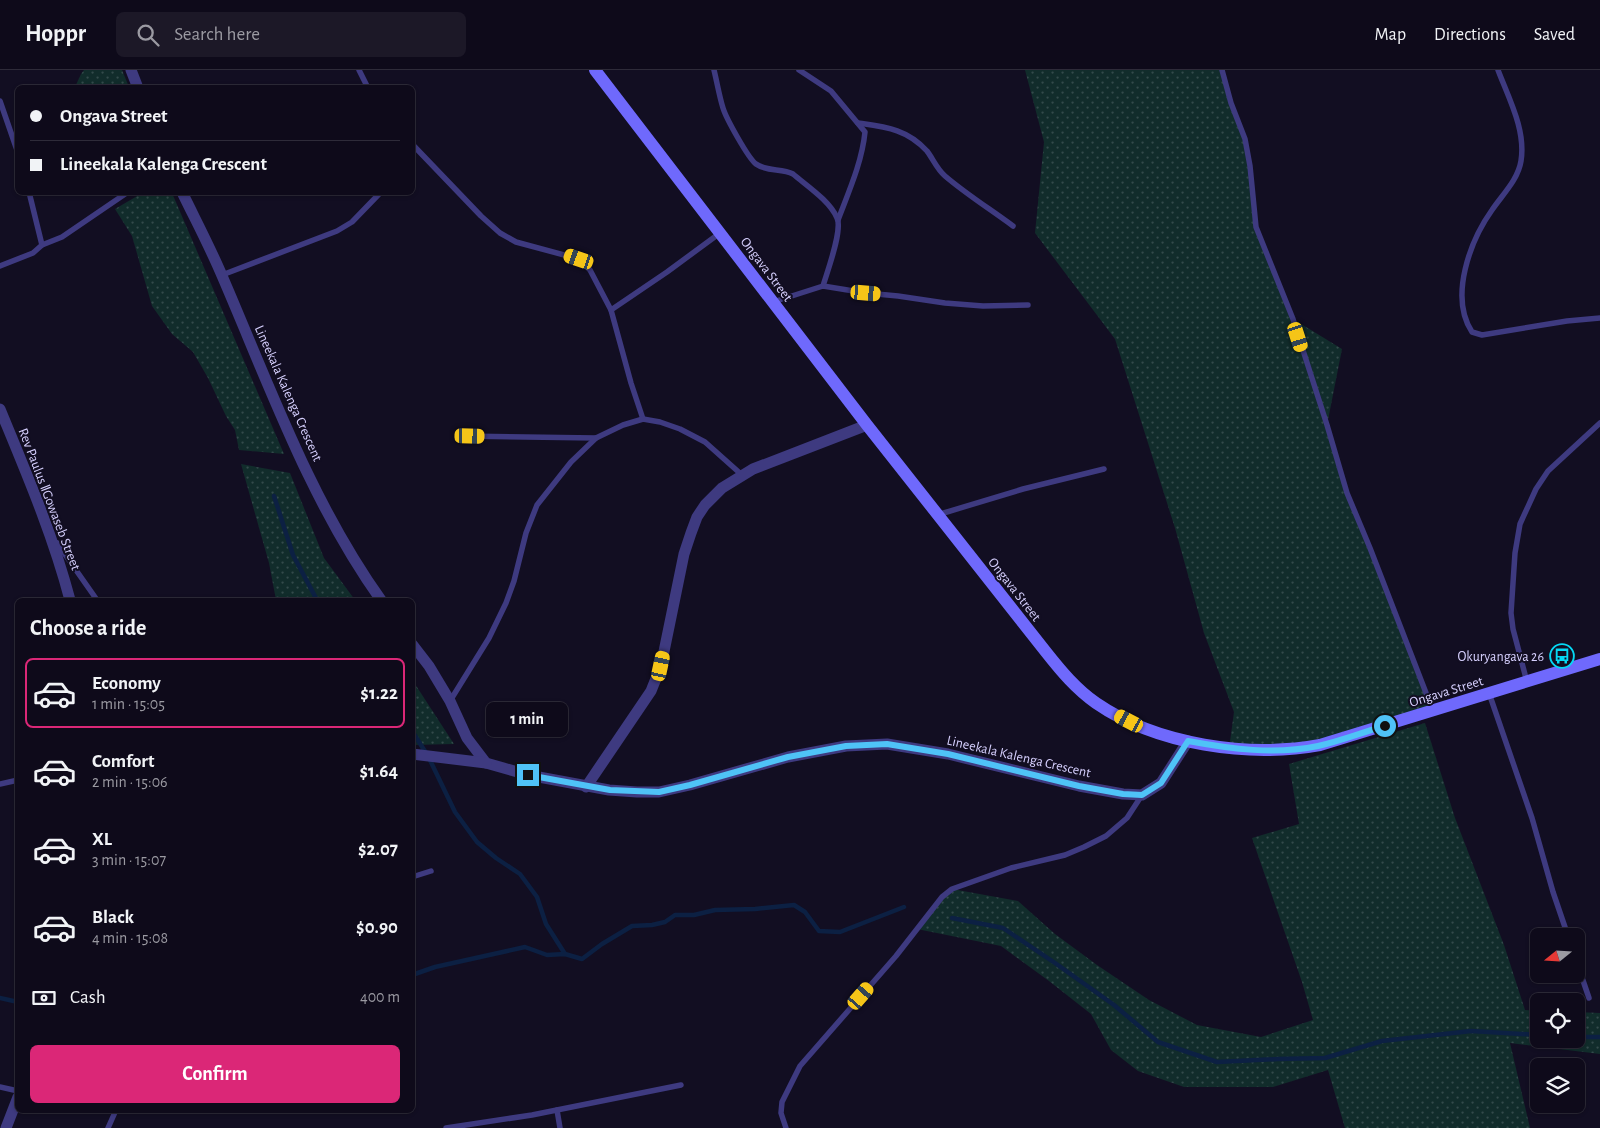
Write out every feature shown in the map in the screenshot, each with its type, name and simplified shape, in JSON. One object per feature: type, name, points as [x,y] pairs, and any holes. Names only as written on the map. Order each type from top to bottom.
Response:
[{"type":"street","points":[[130,70],[137,85]]},
{"type":"street","name":"Ongava Street","points":[[595,70],[937,515],[1072,683],[1097,703],[1129,721],[1188,741],[1229,749],[1297,749],[1320,745],[1600,659]]},
{"type":"street","name":"Lineekala Kalenga Crescent","points":[[183,195],[222,275],[277,406],[328,515],[344,546],[380,598]]},
{"type":"street","name":"Rev Paulus ǁGowaseb Street","points":[[0,410],[48,530],[62,569],[69,598]]},
{"type":"street","points":[[586,787],[651,691],[661,666],[684,554],[697,517],[712,497],[722,488],[753,469],[867,425]]},
{"type":"street","points":[[415,648],[429,666],[450,701],[467,738],[486,763]]},
{"type":"street","points":[[1142,795],[1161,783],[1188,741]]},
{"type":"street","name":"Lineekala Kalenga Crescent","points":[[415,754],[486,763],[528,775],[586,787],[637,792],[659,792],[788,757],[846,746],[887,744],[948,754],[1079,786],[1123,794],[1142,795]]},
{"type":"street","points":[[6,1128],[15,1105]]},
{"type":"lane","points":[[358,70],[366,85]]},
{"type":"lane","points":[[714,70],[723,110],[749,156],[756,164],[765,168],[788,171],[793,174],[831,207],[838,220]]},
{"type":"lane","points":[[799,70],[831,91],[865,132],[854,177],[838,220],[836,245],[823,286]]},
{"type":"lane","points":[[1222,70],[1231,103],[1245,139],[1250,166],[1256,227],[1293,319],[1348,493],[1433,711]]},
{"type":"lane","points":[[1498,70],[1520,129],[1521,162],[1518,174],[1491,212],[1472,246],[1464,276],[1463,303],[1466,323],[1472,332],[1482,335],[1567,321],[1600,318]]},
{"type":"lane","points":[[0,101],[15,144]]},
{"type":"lane","points":[[858,123],[893,128],[915,139],[928,153],[940,172],[1013,226]]},
{"type":"lane","points":[[415,148],[500,233],[516,242],[579,259],[590,270],[611,310],[642,419]]},
{"type":"lane","points":[[30,195],[42,245]]},
{"type":"lane","points":[[0,266],[33,253],[42,245],[62,237],[124,195]]},
{"type":"lane","points":[[222,275],[336,231],[352,222],[378,195]]},
{"type":"lane","points":[[611,310],[720,233]]},
{"type":"lane","points":[[773,302],[823,286],[945,303],[983,306],[1028,305]]},
{"type":"lane","points":[[450,701],[489,638],[506,603],[514,581],[526,533],[537,505],[571,462],[596,438],[623,425],[642,419],[673,426],[705,442],[742,475]]},
{"type":"lane","points":[[1527,682],[1511,613],[1515,553],[1520,524],[1536,489],[1548,471],[1600,423]]},
{"type":"lane","points":[[460,436],[596,438]]},
{"type":"lane","points":[[937,515],[1022,489],[1104,469]]},
{"type":"lane","points":[[48,530],[97,598]]},
{"type":"lane","points":[[1489,693],[1532,818],[1552,892],[1565,928]]},
{"type":"lane","points":[[0,784],[15,781]]},
{"type":"lane","points":[[786,1128],[781,1109],[782,1102],[800,1066],[896,956],[942,896],[952,889],[1011,868],[1065,855],[1106,836],[1127,818],[1142,795]]},
{"type":"lane","points":[[415,876],[431,871]]},
{"type":"lane","points":[[1584,983],[1589,998]]},
{"type":"lane","points":[[446,1128],[504,1120],[681,1085]]},
{"type":"lane","points":[[0,1087],[15,1090]]},
{"type":"lane","points":[[557,1110],[560,1128]]},
{"type":"lane","points":[[108,1128],[115,1113]]},
{"type":"green space","points":[[84,70],[122,70],[128,85],[76,85]]},
{"type":"green space","points":[[1025,70],[1222,70],[1245,139],[1257,227],[1293,319],[1342,349],[1327,425],[1347,493],[1433,711],[1320,745],[1229,749],[1234,712],[1204,633],[1175,528],[1115,339],[1035,233],[1044,142]]},
{"type":"green space","points":[[139,195],[173,195],[284,454],[239,450],[235,430],[193,352],[172,334],[152,306],[132,236],[115,209]]},
{"type":"green space","points":[[241,464],[290,473],[324,558],[354,598],[276,598],[269,563]]},
{"type":"green space","points":[[415,684],[454,744],[415,745]]},
{"type":"green space","points":[[1425,723],[1455,818],[1504,945],[1525,1010],[1530,1010],[1530,1045],[1510,1043],[1530,1128],[1345,1128],[1328,1070],[1273,1087],[1184,1087],[1138,1071],[1111,1050],[1091,1014],[1001,946],[917,929],[952,889],[1018,901],[1055,934],[1097,965],[1149,1000],[1197,1025],[1261,1037],[1313,1020],[1302,982],[1252,838],[1299,824],[1289,764]]},
{"type":"green space","points":[[1585,1012],[1600,1013],[1600,1054],[1551,1048],[1585,1048]]},
{"type":"waterway","points":[[274,496],[293,555],[316,598]]},
{"type":"waterway","points":[[415,736],[428,756],[455,812],[477,842],[520,874],[537,897],[546,924],[565,954]]},
{"type":"waterway","points":[[415,974],[435,967],[525,947],[547,955],[565,954],[582,959],[602,944],[632,926],[665,922],[675,915],[694,915],[715,910],[755,909],[794,905],[805,912],[819,931],[840,932],[904,907]]},
{"type":"waterway","points":[[952,918],[1003,928],[1114,1005],[1158,1042],[1217,1062],[1325,1058],[1382,1041],[1471,1031],[1530,1034]]},
{"type":"waterway","points":[[0,998],[15,1001]]},
{"type":"waterway","points":[[1585,1037],[1600,1037]]},
{"type":"place","name":"Okuryangava 26","points":[[1562,656]]},
{"type":"route","points":[[528,775],[586,787],[637,792],[659,792],[788,757],[846,746],[887,744],[948,754],[1079,786],[1123,794],[1142,795],[1161,783],[1188,741],[1229,749],[1297,749],[1320,745],[1385,726]]}]
